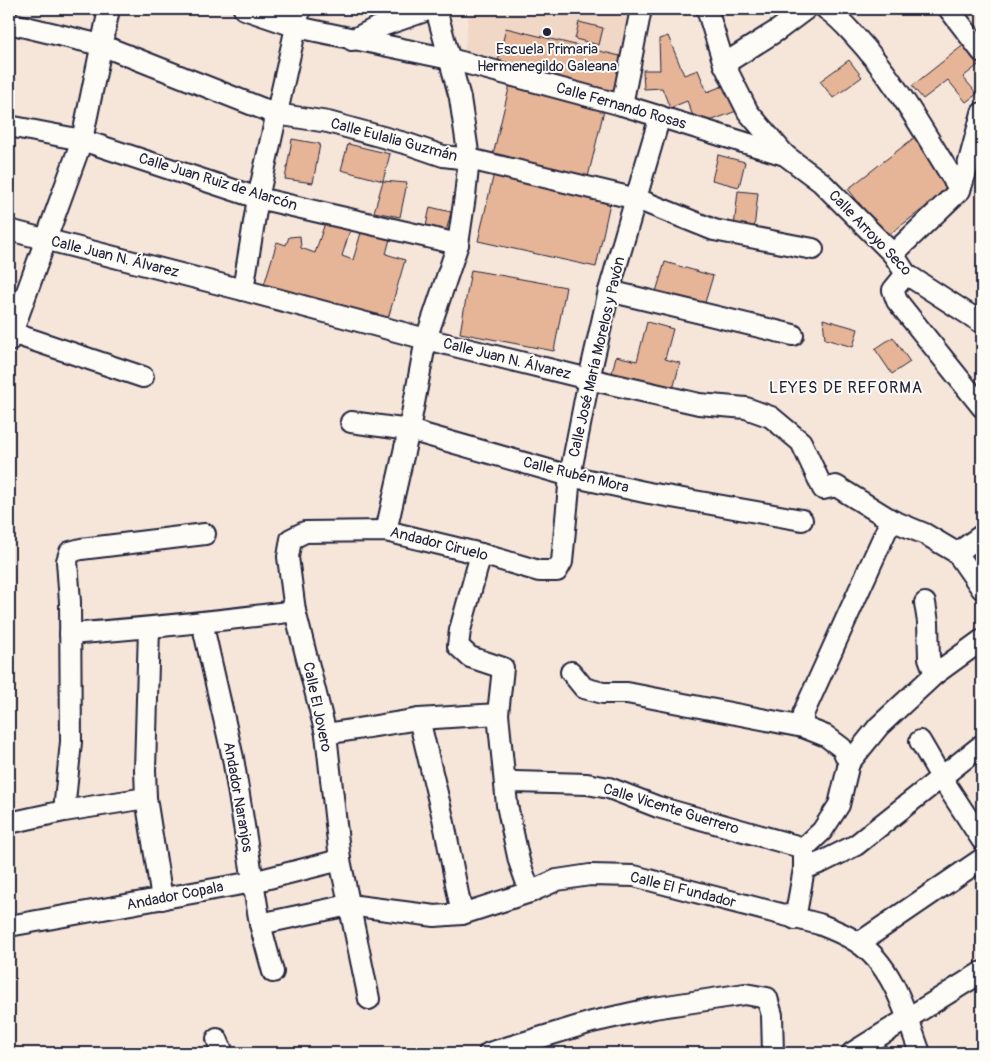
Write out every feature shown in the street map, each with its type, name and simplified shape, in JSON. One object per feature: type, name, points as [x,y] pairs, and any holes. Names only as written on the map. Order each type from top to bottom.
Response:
[{"type":"street","points":[[109,9],[82,140],[9,335],[143,377]]},
{"type":"street","name":"Calle Fernando Rosas","points":[[244,9],[298,18],[352,40],[450,59],[622,105],[744,142]]},
{"type":"street","points":[[352,40],[376,28],[431,9]]},
{"type":"street","points":[[386,531],[426,339],[458,244],[469,159],[460,98],[436,9]]},
{"type":"street","points":[[622,105],[641,9]]},
{"type":"street","name":"Calle Arroyo Seco","points":[[707,9],[724,64],[748,112],[785,155],[821,182],[893,254],[906,274],[978,314]]},
{"type":"street","points":[[724,64],[778,30],[806,9]]},
{"type":"street","points":[[826,9],[835,14],[867,49],[896,89],[960,190]]},
{"type":"street","points":[[950,9],[982,52]]},
{"type":"street","points":[[243,290],[258,198],[298,18]]},
{"type":"street","name":"Calle Eulalia Guzmán","points":[[9,23],[101,45],[276,114],[328,122],[408,144],[443,156],[469,159],[637,199],[714,230],[813,249]]},
{"type":"street","points":[[893,254],[960,190],[982,113]]},
{"type":"street","name":"Calle José María Morelos y Pavón","points":[[557,571],[562,562],[570,476],[588,379],[609,291],[660,116]]},
{"type":"street","name":"Calle Juan Ruiz de Alarcón","points":[[9,126],[82,140],[258,198],[458,244]]},
{"type":"street","name":"Calle Arroyo Seco","points":[[744,142],[785,155]]},
{"type":"street","name":"Calle Juan N. Álvarez","points":[[9,230],[426,339],[588,379],[698,404],[746,408],[771,417],[801,442],[823,489],[836,486],[891,520],[925,534],[957,553]]},
{"type":"street","points":[[906,274],[893,290],[897,301],[982,407]]},
{"type":"street","points":[[609,291],[793,335]]},
{"type":"street","name":"Calle Rubén Mora","points":[[351,422],[408,430],[570,476],[650,493],[802,520]]},
{"type":"street","points":[[803,728],[803,714],[891,520]]},
{"type":"street","name":"Andador Ciruelo","points":[[290,540],[304,532],[386,531],[481,554],[539,571],[557,571]]},
{"type":"street","points":[[64,810],[71,742],[67,561],[70,552],[81,549],[204,534]]},
{"type":"street","points":[[982,535],[957,553],[982,589]]},
{"type":"street","name":"Calle El Jovero","points":[[290,540],[288,557],[295,610],[326,734],[340,860],[369,999]]},
{"type":"street","points":[[481,554],[460,630],[458,646],[470,657],[503,668],[498,714],[507,805],[517,851],[530,892]]},
{"type":"street","points":[[925,603],[928,622],[929,658],[936,674]]},
{"type":"street","points":[[70,634],[237,619],[295,610]]},
{"type":"street","name":"Andador Naranjos","points":[[202,622],[232,758],[260,924],[273,972]]},
{"type":"street","points":[[150,628],[145,770],[146,798],[162,899]]},
{"type":"street","points":[[795,918],[804,869],[804,848],[822,831],[839,805],[849,763],[879,726],[936,674],[982,640]]},
{"type":"street","points":[[571,672],[584,688],[660,699],[803,728],[832,740],[842,748],[849,763]]},
{"type":"street","points":[[326,734],[419,719],[498,714]]},
{"type":"street","points":[[419,719],[443,818],[462,914]]},
{"type":"street","points":[[920,741],[982,840]]},
{"type":"street","points":[[804,869],[856,845],[982,745]]},
{"type":"street","name":"Calle Vicente Guerrero","points":[[505,783],[587,784],[609,788],[658,807],[804,848]]},
{"type":"street","points":[[9,822],[64,810],[146,798]]},
{"type":"street","points":[[859,942],[982,859]]},
{"type":"street","name":"Andador Copala","points":[[9,926],[253,882],[340,860]]},
{"type":"street","name":"Calle El Fundador","points":[[349,905],[435,916],[462,914],[530,892],[556,880],[581,876],[634,876],[795,918],[841,932],[859,942],[882,966],[894,985],[920,1053]]},
{"type":"street","points":[[260,924],[349,905]]},
{"type":"street","points":[[852,1053],[982,972]]},
{"type":"street","points":[[488,1053],[592,1022],[654,1008],[745,994],[767,998],[772,1015],[773,1053]]},
{"type":"shaded area","name":"Escuela Primaria Hermenegildo Galeana","points":[[475,9],[632,9],[624,57],[498,62],[464,54],[469,11]]},
{"type":"building","points":[[579,22],[603,28],[599,45],[575,39]]},
{"type":"building","points":[[506,28],[624,57],[615,92],[498,62]]},
{"type":"building","points":[[668,36],[684,75],[698,70],[707,92],[728,84],[739,110],[697,126],[687,101],[670,108],[662,88],[644,89],[643,70],[660,70],[659,39]]},
{"type":"building","points":[[966,43],[982,62],[963,77],[977,94],[966,102],[948,80],[923,99],[912,86]]},
{"type":"building","points":[[849,60],[862,77],[833,98],[820,81]]},
{"type":"building","points":[[510,84],[605,106],[588,177],[493,155]]},
{"type":"building","points":[[919,134],[957,183],[886,237],[848,189]]},
{"type":"building","points":[[292,139],[320,144],[313,183],[285,179]]},
{"type":"building","points":[[348,144],[390,154],[383,181],[341,170]]},
{"type":"building","points":[[718,155],[745,162],[739,187],[712,180]]},
{"type":"building","points":[[494,173],[611,198],[596,267],[478,241]]},
{"type":"building","points":[[383,181],[407,183],[400,217],[374,212]]},
{"type":"building","points":[[738,191],[758,193],[754,229],[734,227]]},
{"type":"building","points":[[430,207],[451,212],[445,236],[425,231]]},
{"type":"building","points":[[325,223],[350,230],[342,256],[353,260],[363,226],[391,235],[386,254],[405,260],[387,322],[264,285],[277,242],[286,245],[289,237],[300,236],[301,248],[315,253]]},
{"type":"building","points":[[665,262],[713,276],[703,309],[655,295]]},
{"type":"building","points":[[471,270],[566,287],[554,351],[460,333]]},
{"type":"building","points":[[823,319],[858,329],[853,347],[825,339]]},
{"type":"building","points":[[647,322],[673,329],[665,359],[680,363],[672,393],[611,377],[616,356],[637,361]]},
{"type":"building","points":[[893,337],[910,362],[892,374],[875,349]]},
{"type":"place","name":"Escuela Primaria Hermenegildo Galeana","points":[[547,32]]},
{"type":"district","name":"LEYES DE REFORMA","points":[[846,388]]}]
